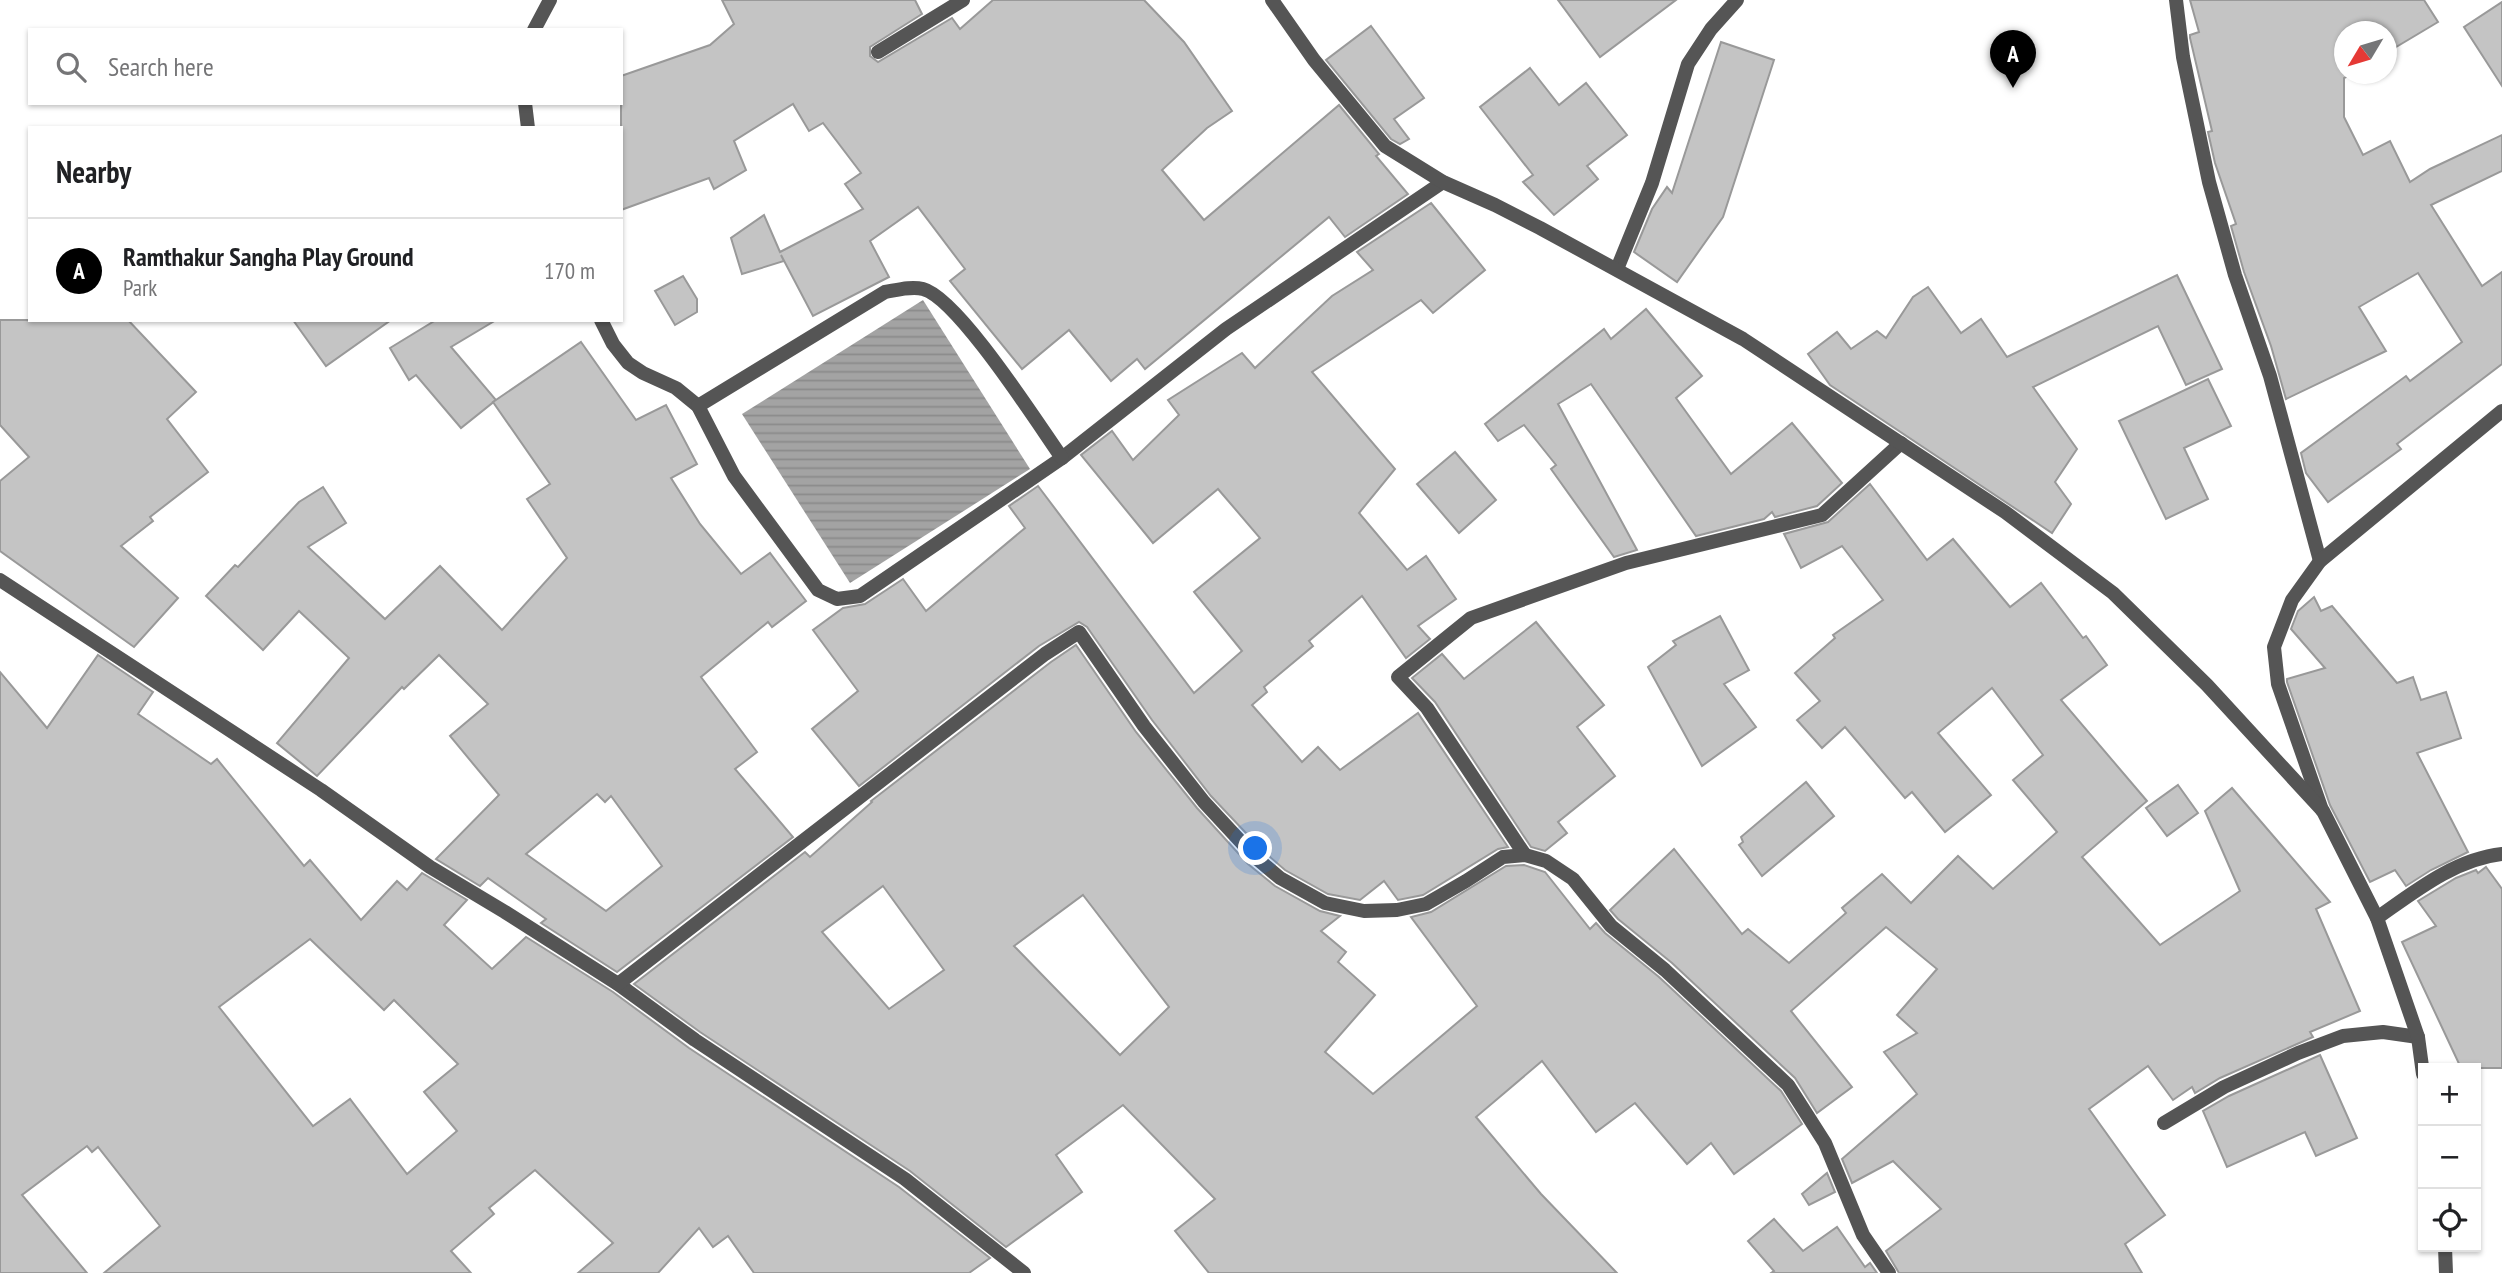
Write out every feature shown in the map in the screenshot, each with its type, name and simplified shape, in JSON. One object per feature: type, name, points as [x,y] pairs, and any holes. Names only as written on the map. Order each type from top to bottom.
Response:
[{"type":"street","points":[[535,28],[550,0]]},
{"type":"street","points":[[877,52],[963,0]]},
{"type":"street","points":[[1272,0],[1314,60],[1385,146],[1443,182],[1495,205],[1743,339],[2006,512],[2113,593],[2207,685],[2323,811]]},
{"type":"street","points":[[1617,270],[1652,183],[1688,64],[1711,29],[1737,0]]},
{"type":"street","points":[[2176,0],[2183,57],[2209,182],[2235,275],[2270,376],[2320,561]]},
{"type":"street","points":[[525,105],[528,126]]},
{"type":"street","points":[[602,322],[613,344],[628,363],[676,388],[698,406],[734,476],[818,590],[837,599],[860,596],[1062,458],[1226,329],[1443,182]]},
{"type":"street","points":[[698,406],[886,292],[905,288],[923,289],[945,302],[966,325],[1062,458]]},
{"type":"street","points":[[2422,1063],[2418,1037],[2377,918],[2323,811],[2278,684],[2274,647],[2292,600],[2320,561],[2502,411]]},
{"type":"street","points":[[1525,855],[1427,708],[1398,677],[1471,618],[1626,563],[1822,515],[1901,443]]},
{"type":"street","points":[[0,580],[321,790],[430,867],[618,984],[695,1040],[905,1178],[1024,1273]]},
{"type":"street","points":[[618,984],[1045,654],[1079,632],[1144,726],[1204,802],[1255,857],[1280,878],[1325,903],[1364,911],[1397,910],[1426,904],[1503,856],[1525,855],[1546,861],[1573,879],[1611,926],[1665,970],[1788,1085],[1825,1143],[1863,1235],[1889,1273]]},
{"type":"street","points":[[2377,918],[2457,867],[2502,854]]},
{"type":"street","points":[[2164,1123],[2224,1087],[2298,1053],[2343,1036],[2383,1032],[2418,1037]]},
{"type":"street","points":[[2445,1252],[2446,1273]]},
{"type":"shaded area","points":[[923,300],[1030,469],[850,583],[742,414]]},
{"type":"building","points":[[722,0],[915,0],[922,14],[870,47],[870,56],[878,62],[952,18],[960,29],[993,0],[1144,0],[1184,42],[1232,111],[1207,128],[1162,170],[1204,220],[1339,105],[1408,194],[1345,237],[1329,217],[1145,369],[1137,359],[1111,381],[1069,330],[1022,369],[950,281],[965,269],[918,207],[870,241],[889,277],[813,316],[781,255],[784,261],[742,274],[731,238],[764,215],[780,252],[863,209],[845,184],[861,173],[823,123],[809,131],[793,104],[734,141],[746,170],[714,189],[709,178],[623,209],[623,75],[710,45],[734,24]]},
{"type":"building","points":[[1558,0],[1676,0],[1600,57]]},
{"type":"building","points":[[2190,0],[2424,0],[2438,22],[2397,46],[2397,21],[2334,21],[2334,84],[2344,84],[2344,117],[2363,155],[2390,141],[2410,182],[2430,169],[2502,135],[2502,171],[2431,205],[2482,286],[2502,272],[2502,364],[2397,444],[2401,449],[2328,502],[2306,473],[2301,453],[2406,376],[2410,381],[2462,342],[2418,273],[2359,307],[2386,351],[2286,399],[2271,346],[2244,272],[2231,226],[2236,224],[2215,163],[2208,132],[2212,131],[2190,38],[2190,35],[2199,32]]},
{"type":"building","points":[[2502,2],[2502,86],[2464,27]]},
{"type":"building","points":[[1371,26],[1424,98],[1394,119],[1409,139],[1400,144],[1391,139],[1326,60]]},
{"type":"building","points":[[1721,42],[1774,60],[1723,217],[1677,282],[1634,252],[1652,209],[1667,187],[1672,193]]},
{"type":"building","points":[[1530,68],[1559,105],[1586,83],[1627,135],[1587,166],[1598,179],[1554,215],[1523,182],[1533,175],[1480,107]]},
{"type":"building","points":[[1431,203],[1485,270],[1433,313],[1421,300],[1312,372],[1395,469],[1359,513],[1407,570],[1426,556],[1456,599],[1418,626],[1430,639],[1406,658],[1362,596],[1309,641],[1313,646],[1264,687],[1267,692],[1252,705],[1302,762],[1318,747],[1340,770],[1418,713],[1508,847],[1498,849],[1423,895],[1398,900],[1384,881],[1360,900],[1328,894],[1285,870],[1262,850],[1211,796],[1152,720],[1087,627],[1079,622],[1039,646],[859,786],[812,729],[858,691],[813,630],[843,608],[865,604],[903,579],[926,611],[1025,528],[1009,506],[1038,486],[1194,693],[1242,651],[1194,592],[1260,538],[1218,489],[1153,543],[1081,455],[1112,431],[1133,460],[1179,415],[1168,400],[1242,353],[1255,368],[1332,296],[1373,270],[1357,252]]},
{"type":"building","points":[[2177,275],[2222,369],[2186,385],[2158,326],[2033,387],[2077,449],[2055,482],[2071,504],[2052,533],[1830,385],[1808,354],[1837,332],[1851,349],[1877,331],[1886,338],[1913,297],[1928,287],[1961,333],[1981,319],[2007,357]]},
{"type":"building","points":[[683,276],[697,299],[697,312],[675,325],[655,291]]},
{"type":"building","points":[[1646,309],[1702,376],[1676,398],[1731,474],[1792,423],[1842,483],[1817,506],[1775,517],[1772,512],[1764,519],[1696,536],[1591,384],[1558,404],[1637,550],[1614,557],[1551,469],[1556,465],[1524,425],[1498,441],[1485,424],[1604,329],[1611,339]]},
{"type":"building","points":[[0,320],[130,322],[196,392],[167,419],[208,472],[150,517],[153,521],[121,546],[178,598],[134,647],[0,551],[0,481],[29,457],[0,425]]},
{"type":"building","points":[[294,322],[388,322],[326,366]]},
{"type":"building","points":[[433,322],[493,322],[451,347],[496,400],[461,428],[416,375],[409,380],[390,348]]},
{"type":"building","points":[[581,342],[636,420],[666,405],[697,464],[671,478],[700,524],[741,574],[770,553],[806,601],[772,627],[768,622],[701,677],[757,752],[735,769],[793,837],[617,972],[541,923],[546,919],[488,878],[480,886],[436,859],[499,795],[450,736],[488,704],[439,655],[404,689],[402,687],[317,776],[277,743],[349,658],[299,611],[263,650],[206,596],[235,565],[238,567],[299,502],[323,487],[346,523],[308,547],[385,619],[440,566],[502,630],[567,558],[527,499],[550,484],[493,402]],"holes":[[[597,794],[605,802],[611,796],[662,866],[606,911],[526,854]]]},
{"type":"building","points":[[2208,379],[2231,426],[2184,448],[2208,499],[2166,519],[2119,421]]},
{"type":"building","points":[[1455,452],[1496,500],[1459,533],[1417,484]]},
{"type":"building","points":[[1870,484],[1927,560],[1953,539],[2010,607],[2041,583],[2107,665],[2061,700],[2147,801],[2082,857],[2160,945],[2240,891],[2205,811],[2232,788],[2330,902],[2316,909],[2360,1011],[2310,1032],[2313,1037],[2220,1078],[2195,1093],[2192,1087],[2173,1100],[2148,1066],[2089,1109],[2165,1215],[2125,1244],[2142,1273],[1899,1273],[1886,1251],[1941,1209],[1893,1161],[1852,1183],[1842,1159],[1917,1094],[1884,1052],[1917,1033],[1897,1015],[1937,969],[1886,927],[1791,1011],[1852,1087],[1817,1113],[1795,1078],[1672,963],[1610,910],[1674,849],[1742,934],[1748,929],[1789,963],[1846,913],[1842,908],[1882,874],[1911,903],[1958,856],[1993,889],[2057,832],[2013,780],[2043,755],[1992,688],[1938,733],[1991,795],[1945,832],[1912,792],[1905,798],[1845,727],[1822,748],[1797,720],[1820,701],[1795,673],[1835,638],[1833,635],[1883,600],[1842,546],[1801,568],[1784,534],[1828,522]]},
{"type":"building","points":[[2314,597],[2321,611],[2332,606],[2397,683],[2413,677],[2421,700],[2446,692],[2461,738],[2417,753],[2468,852],[2406,886],[2395,870],[2370,882],[2330,805],[2287,682],[2287,679],[2325,668],[2291,629],[2298,611]]},
{"type":"building","points":[[1720,616],[1749,670],[1724,684],[1756,727],[1702,766],[1648,667],[1676,645],[1673,641]]},
{"type":"building","points":[[1536,622],[1604,705],[1577,727],[1615,776],[1558,822],[1567,833],[1545,851],[1531,847],[1435,702],[1412,678],[1442,654],[1464,679]]},
{"type":"building","points":[[1076,645],[1136,732],[1197,808],[1248,864],[1275,886],[1320,911],[1340,916],[1321,931],[1346,952],[1338,962],[1375,995],[1325,1052],[1373,1094],[1477,1006],[1411,917],[1431,912],[1506,866],[1524,865],[1545,872],[1590,929],[1596,923],[1659,977],[1781,1091],[1802,1124],[1734,1174],[1711,1143],[1687,1164],[1635,1103],[1596,1132],[1542,1061],[1476,1117],[1541,1194],[1617,1273],[1209,1273],[1175,1231],[1215,1199],[1123,1105],[1056,1155],[1082,1192],[1006,1247],[910,1171],[700,1032],[634,984],[805,852],[810,857],[871,801]],"holes":[[[883,886],[944,970],[889,1009],[822,932]],[[1083,895],[1169,1007],[1120,1055],[1014,946]]]},
{"type":"building","points":[[98,655],[153,692],[138,714],[211,764],[217,759],[304,866],[310,860],[361,920],[397,881],[407,890],[422,873],[467,900],[444,925],[492,969],[526,937],[613,992],[689,1048],[899,1187],[990,1258],[969,1273],[754,1273],[728,1236],[713,1247],[699,1228],[658,1273],[578,1273],[613,1243],[535,1170],[489,1208],[494,1214],[451,1251],[471,1273],[104,1273],[160,1226],[98,1147],[92,1152],[87,1146],[22,1195],[87,1273],[0,1273],[0,672],[47,728]],"holes":[[[310,939],[384,1010],[394,1000],[458,1064],[424,1092],[457,1131],[407,1174],[350,1099],[313,1126],[219,1007]]]},
{"type":"building","points":[[1806,782],[1834,816],[1762,876],[1739,845],[1743,842],[1741,837]]},
{"type":"building","points":[[2178,785],[2198,813],[2167,836],[2146,808]]},
{"type":"building","points":[[2486,867],[2502,889],[2502,1068],[2481,1068],[2481,1063],[2459,1063],[2402,942],[2436,926],[2418,901],[2456,878],[2476,870],[2478,873]]},
{"type":"building","points":[[2320,1055],[2357,1138],[2316,1156],[2305,1132],[2227,1167],[2203,1111],[2229,1096]]},
{"type":"building","points":[[1827,1173],[1835,1192],[1809,1205],[1802,1194]]},
{"type":"building","points":[[1774,1219],[1803,1251],[1837,1227],[1865,1267],[1870,1263],[1877,1273],[1771,1273],[1774,1271],[1748,1241]]},
{"type":"place","name":"Ramthakur Sangha Play Ground","points":[[2013,88]]}]
